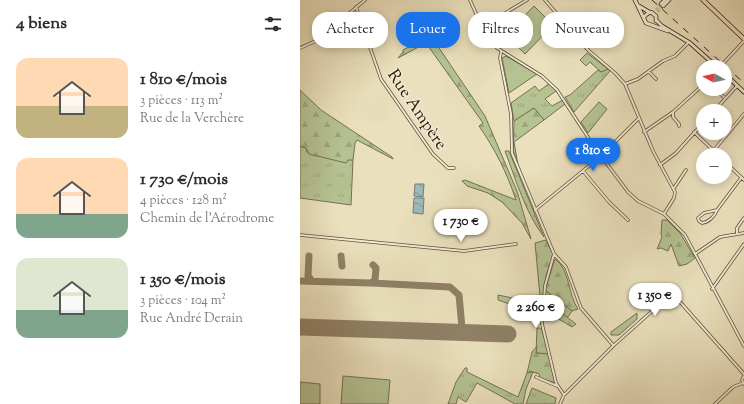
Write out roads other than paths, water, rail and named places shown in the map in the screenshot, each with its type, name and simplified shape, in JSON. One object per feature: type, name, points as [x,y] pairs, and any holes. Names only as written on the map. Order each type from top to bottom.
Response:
[{"type":"main road","points":[[635,0],[646,24],[652,25],[682,38]]},
{"type":"main road","points":[[664,0],[662,5],[669,0]]},
{"type":"main road","points":[[703,0],[744,40]]},
{"type":"main road","points":[[639,6],[656,16]]},
{"type":"main road","points":[[644,18],[650,12],[657,11],[656,20],[652,25]]},
{"type":"main road","points":[[656,20],[662,26],[689,42],[709,60]]},
{"type":"main road","points":[[732,81],[744,92]]},
{"type":"street","points":[[300,48],[318,40],[365,0]]},
{"type":"street","points":[[470,0],[475,12]]},
{"type":"street","points":[[507,12],[527,0]]},
{"type":"street","points":[[545,0],[588,50],[615,73],[625,84],[644,132],[676,194],[664,214]]},
{"type":"street","name":"Rue Ampère","points":[[356,7],[380,79],[433,154],[448,168],[454,168]]},
{"type":"street","points":[[727,60],[744,40]]},
{"type":"street","points":[[625,84],[649,72],[663,61],[677,55],[689,42]]},
{"type":"street","points":[[498,48],[501,52],[550,82],[601,156],[632,196],[664,214],[685,235],[712,289],[744,346]]},
{"type":"street","points":[[501,52],[500,58],[512,114],[512,153],[534,210],[554,254],[566,267],[581,308],[613,346]]},
{"type":"street","points":[[649,72],[656,79]]},
{"type":"street","points":[[651,80],[653,76]]},
{"type":"street","points":[[720,104],[737,86]]},
{"type":"street","points":[[644,132],[673,112],[696,91]]},
{"type":"street","points":[[673,112],[679,126]]},
{"type":"street","points":[[716,148],[744,114]]},
{"type":"street","points":[[534,210],[601,156],[638,118]]},
{"type":"street","points":[[660,165],[676,153],[694,132],[710,148]]},
{"type":"street","points":[[732,169],[744,180]]},
{"type":"street","points":[[674,188],[686,170]]},
{"type":"street","points":[[583,171],[609,202],[628,220]]},
{"type":"street","points":[[717,210],[701,215],[698,218],[699,221],[702,223],[706,222],[715,215],[717,210],[741,178]]},
{"type":"street","points":[[677,183],[681,185]]},
{"type":"street","points":[[737,233],[736,228],[744,218]]},
{"type":"street","points":[[695,254],[715,240],[737,233],[744,233]]},
{"type":"street","points":[[300,235],[464,250],[516,244]]},
{"type":"street","points":[[712,289],[744,244]]},
{"type":"street","points":[[554,254],[545,286],[542,318],[557,386],[564,395]]},
{"type":"street","points":[[560,404],[564,395],[613,346],[662,301],[671,296],[681,303],[743,374],[743,383],[733,387],[714,404]]},
{"type":"street","points":[[536,377],[557,386]]},
{"type":"water","points":[[415,184],[424,184],[423,197],[414,196]]},
{"type":"water","points":[[414,198],[424,198],[423,214],[413,213]]},
{"type":"tunnel","points":[[656,10],[661,4]]},
{"type":"tunnel","points":[[658,12],[663,6]]},
{"type":"railway","points":[[652,0],[744,83]]}]
